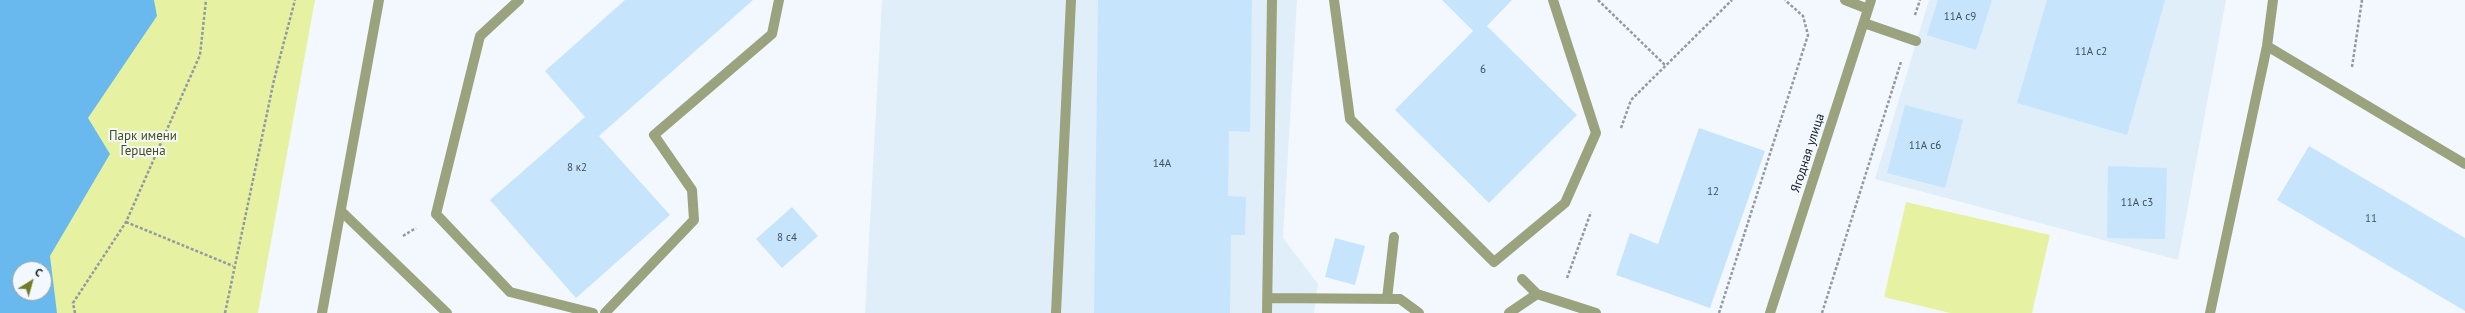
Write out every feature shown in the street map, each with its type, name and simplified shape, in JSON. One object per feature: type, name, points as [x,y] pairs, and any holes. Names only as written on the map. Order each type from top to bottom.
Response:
[{"type":"street","points":[[322,313],[379,0]]},
{"type":"street","points":[[519,0],[480,36],[436,214],[510,292],[593,313]]},
{"type":"street","points":[[605,313],[694,220],[692,190],[654,136],[772,34],[779,0]]},
{"type":"street","points":[[1056,313],[1071,0]]},
{"type":"street","points":[[1267,313],[1272,0]]},
{"type":"street","points":[[1334,0],[1350,119],[1494,262],[1565,202],[1596,133],[1553,0]]},
{"type":"street","points":[[1845,0],[1870,4]]},
{"type":"street","points":[[2210,313],[2267,46],[2273,0]]},
{"type":"street","name":"Ягодная улица","points":[[1770,313],[1870,4]]},
{"type":"street","points":[[1864,23],[1912,40]]},
{"type":"street","points":[[2267,46],[2465,164]]},
{"type":"street","points":[[341,211],[447,313]]},
{"type":"street","points":[[1387,299],[1394,237]]},
{"type":"street","points":[[1522,279],[1537,294],[1596,313]]},
{"type":"street","points":[[1509,313],[1537,294]]},
{"type":"street","points":[[1268,298],[1400,299],[1419,313]]},
{"type":"path","points":[[75,313],[73,303],[126,222],[200,55],[206,0]]},
{"type":"path","points":[[224,313],[274,80],[295,0]]},
{"type":"path","points":[[1598,0],[1666,66]]},
{"type":"path","points":[[1620,130],[1631,100],[1732,0]]},
{"type":"path","points":[[1719,313],[1808,35],[1803,16],[1786,0]]},
{"type":"path","points":[[1822,313],[1912,40],[1920,0]]},
{"type":"path","points":[[2347,94],[2362,0]]},
{"type":"path","points":[[1558,301],[1593,204]]},
{"type":"path","points":[[382,250],[436,214]]},
{"type":"path","points":[[126,222],[233,266]]},
{"type":"shaded area","points":[[882,0],[1297,0],[1283,238],[1318,284],[1314,313],[865,313]]},
{"type":"shaded area","points":[[1929,0],[2226,0],[2178,260],[1875,179]]},
{"type":"green space","name":"Парк имени Герцена","points":[[0,0],[315,0],[258,313],[0,313]]},
{"type":"green space","points":[[1906,202],[2050,235],[2032,313],[1950,313],[1884,297]]},
{"type":"water","points":[[0,0],[154,0],[157,16],[88,118],[110,154],[50,256],[51,261],[12,261],[12,301],[52,301],[52,272],[57,313],[0,313]]},
{"type":"building","points":[[625,0],[753,0],[599,136],[670,215],[576,298],[490,200],[585,117],[545,71]]},
{"type":"building","points":[[1098,0],[1252,0],[1250,132],[1229,131],[1228,196],[1246,197],[1245,235],[1231,235],[1230,313],[1094,313]]},
{"type":"building","points":[[1442,0],[1512,0],[1487,26],[1577,115],[1489,203],[1395,110],[1473,31]]},
{"type":"building","points":[[1938,0],[1992,0],[1976,50],[1927,35]]},
{"type":"building","points":[[2047,0],[2165,0],[2127,135],[2017,103]]},
{"type":"building","points":[[1905,105],[1963,120],[1945,188],[1887,173]]},
{"type":"building","points":[[1699,128],[1765,151],[1710,308],[1616,275],[1630,233],[1658,244]]},
{"type":"building","points":[[2309,146],[2465,238],[2465,311],[2277,200]]},
{"type":"building","points":[[2108,166],[2167,168],[2165,239],[2107,238]]},
{"type":"building","points":[[792,207],[818,236],[782,268],[756,239]]},
{"type":"building","points":[[1335,238],[1365,246],[1355,285],[1325,277]]}]
